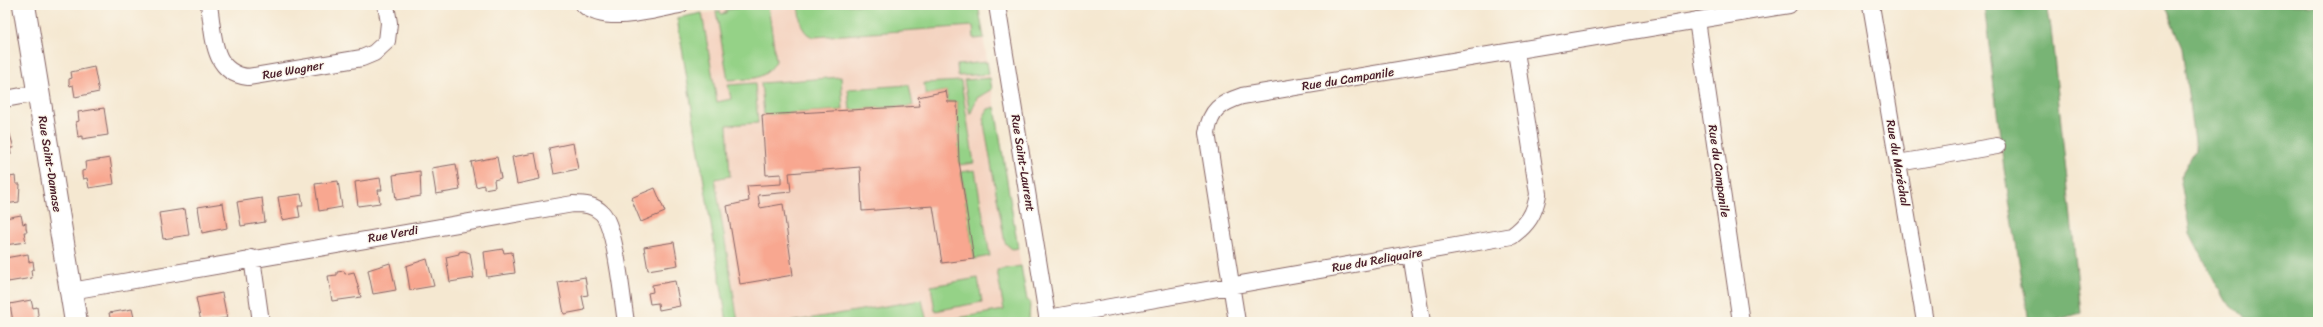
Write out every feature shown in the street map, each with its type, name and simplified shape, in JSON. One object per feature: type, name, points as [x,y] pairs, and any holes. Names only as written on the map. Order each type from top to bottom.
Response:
[{"type":"street","name":"Rue Saint-Damase","points":[[24,5],[76,322]]},
{"type":"street","name":"Rue Wagner","points":[[209,5],[220,61],[233,74],[248,77],[347,61],[374,53],[387,41],[389,23],[386,5]]},
{"type":"street","points":[[588,8],[598,14],[614,16],[680,5]]},
{"type":"street","name":"Rue Saint-Laurent","points":[[997,5],[1048,320]]},
{"type":"street","name":"Rue du Campanile","points":[[1237,322],[1207,133],[1209,120],[1225,102],[1242,96],[1789,5]]},
{"type":"street","name":"Rue du Maréchal","points":[[1872,5],[1925,322]]},
{"type":"street","name":"Rue du Campanile","points":[[1696,20],[1741,322]]},
{"type":"street","name":"Rue du Reliquaire","points":[[1048,320],[1230,285],[1512,236],[1526,224],[1536,208],[1538,194],[1516,51]]},
{"type":"street","points":[[5,99],[38,93]]},
{"type":"street","points":[[1898,162],[1997,146]]},
{"type":"street","name":"Rue Verdi","points":[[71,291],[252,258],[573,204],[586,204],[602,213],[610,228],[626,322]]},
{"type":"street","points":[[1411,254],[1422,322]]},
{"type":"street","points":[[252,258],[261,322]]},
{"type":"shaded area","points":[[753,5],[978,5],[1021,266],[997,270],[1004,310],[927,322],[922,300],[789,322],[727,322],[677,18]]},
{"type":"green space","points":[[753,5],[768,5],[776,61],[772,68],[762,76],[750,79],[728,80],[716,11],[720,11],[721,14],[726,13],[726,10]]},
{"type":"green space","points":[[798,5],[978,5],[984,38],[974,39],[973,26],[814,37],[809,35],[803,29]]},
{"type":"green space","points":[[1984,5],[2047,5],[2051,28],[2081,313],[2049,322],[2029,322],[2004,169]]},
{"type":"green space","points":[[2164,5],[2318,5],[2318,322],[2249,322],[2224,299],[2190,233],[2180,177],[2195,150],[2182,48]]},
{"type":"green space","points":[[702,13],[717,102],[731,99],[728,85],[755,83],[758,123],[727,125],[730,176],[715,179],[738,322],[727,322],[677,18]]},
{"type":"green space","points":[[987,62],[989,74],[958,76],[957,65]]},
{"type":"green space","points":[[841,77],[843,110],[764,115],[761,83]]},
{"type":"green space","points":[[990,78],[992,89],[977,98],[970,115],[964,80]]},
{"type":"green space","points":[[961,81],[974,163],[959,165],[957,102],[948,102],[946,91],[926,95],[924,83]]},
{"type":"green space","points":[[909,85],[913,106],[850,110],[848,89]]},
{"type":"green space","points":[[995,107],[1018,248],[1012,249],[1005,243],[983,118],[988,109]]},
{"type":"green space","points":[[975,170],[990,256],[974,259],[961,172]]},
{"type":"green space","points":[[1021,266],[1027,300],[1030,302],[1029,322],[935,322],[1004,310],[997,270]]},
{"type":"green space","points":[[978,278],[982,302],[935,311],[931,286]]},
{"type":"green space","points":[[922,300],[927,322],[789,322]]},
{"type":"building","points":[[94,67],[99,92],[75,97],[73,85],[70,86],[69,83],[69,79],[72,78],[71,72]]},
{"type":"building","points":[[946,91],[948,102],[957,102],[959,161],[974,259],[942,263],[933,206],[862,211],[860,167],[789,173],[791,192],[758,195],[760,208],[783,204],[793,275],[740,284],[727,206],[749,201],[747,186],[781,184],[781,174],[766,175],[762,115],[920,106],[918,97]]},
{"type":"building","points":[[104,108],[108,135],[82,139],[82,136],[78,137],[76,122],[79,121],[78,112]]},
{"type":"building","points":[[8,128],[14,148],[10,148],[11,154],[5,155],[5,129]]},
{"type":"building","points":[[573,143],[578,169],[554,174],[549,148]]},
{"type":"building","points":[[535,153],[540,179],[517,184],[512,157]]},
{"type":"building","points":[[497,157],[501,178],[494,180],[495,187],[484,189],[484,185],[476,187],[471,162]]},
{"type":"building","points":[[110,158],[114,184],[89,188],[87,178],[83,179],[82,175],[82,171],[86,170],[85,162]]},
{"type":"building","points":[[456,164],[460,190],[436,194],[432,168]]},
{"type":"building","points":[[420,171],[421,196],[396,200],[393,175]]},
{"type":"building","points":[[15,176],[16,184],[20,184],[19,202],[5,204],[5,178]]},
{"type":"building","points":[[380,178],[382,190],[378,190],[380,203],[358,206],[355,182]]},
{"type":"building","points":[[338,181],[342,207],[319,211],[315,184]]},
{"type":"building","points":[[655,188],[665,212],[641,222],[631,198]]},
{"type":"building","points":[[301,194],[303,206],[298,206],[300,217],[282,220],[278,197]]},
{"type":"building","points":[[262,198],[265,222],[241,226],[237,202]]},
{"type":"building","points":[[223,203],[227,228],[202,233],[198,207]]},
{"type":"building","points":[[185,209],[189,235],[163,239],[159,213]]},
{"type":"building","points":[[21,215],[23,224],[26,223],[27,232],[24,232],[26,242],[5,245],[5,218]]},
{"type":"building","points":[[674,242],[678,265],[648,270],[644,247]]},
{"type":"building","points":[[503,249],[504,253],[512,252],[515,273],[487,277],[484,252]]},
{"type":"building","points":[[464,251],[470,253],[474,278],[450,282],[446,257],[459,254],[459,252]]},
{"type":"building","points":[[28,254],[29,262],[33,261],[34,269],[31,270],[32,278],[8,282],[5,258]]},
{"type":"building","points":[[427,259],[434,286],[410,290],[406,266]]},
{"type":"building","points":[[390,263],[396,290],[373,294],[368,270]]},
{"type":"building","points":[[344,271],[345,274],[354,272],[361,297],[332,301],[328,276],[337,275],[337,272]]},
{"type":"building","points":[[585,277],[588,295],[582,296],[585,310],[564,314],[558,282]]},
{"type":"building","points":[[675,281],[680,306],[659,310],[658,303],[650,304],[648,293],[653,292],[652,285]]},
{"type":"building","points":[[222,293],[227,318],[201,322],[196,298]]},
{"type":"building","points":[[31,300],[33,308],[37,307],[39,322],[13,322],[10,304]]},
{"type":"building","points":[[132,309],[135,322],[111,322],[109,313]]},
{"type":"building","points":[[682,319],[682,322],[668,322],[668,321]]}]
